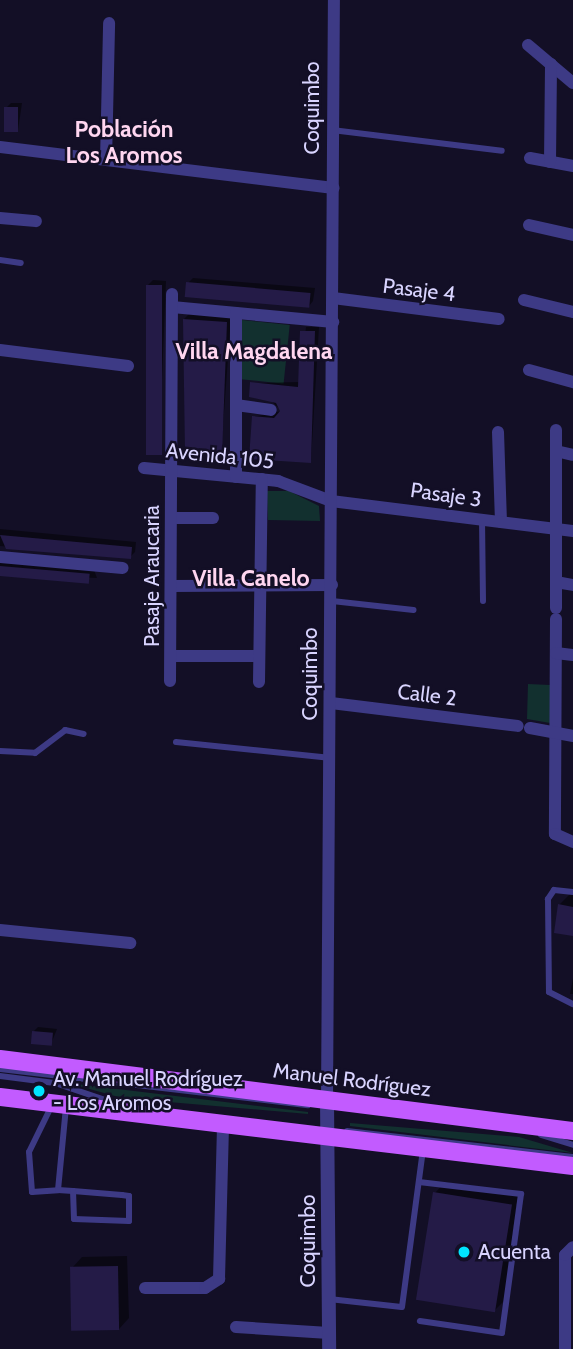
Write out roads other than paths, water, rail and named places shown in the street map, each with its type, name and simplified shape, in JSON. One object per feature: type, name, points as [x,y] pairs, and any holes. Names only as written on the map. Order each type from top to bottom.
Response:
[{"type":"main road","name":"Manuel Rodríguez","points":[[0,1059],[573,1130]]},
{"type":"main road","points":[[0,1097],[573,1166]]},
{"type":"street","name":"Coquimbo","points":[[329,1349],[327,1101],[334,0]]},
{"type":"street","points":[[106,160],[109,23]]},
{"type":"street","points":[[528,45],[573,83]]},
{"type":"street","points":[[550,162],[551,64]]},
{"type":"street","points":[[0,147],[333,188]]},
{"type":"street","points":[[530,158],[573,166]]},
{"type":"street","points":[[0,218],[36,221]]},
{"type":"street","points":[[529,225],[573,235]]},
{"type":"street","name":"Pasaje 4","points":[[333,298],[499,319]]},
{"type":"street","name":"Pasaje Araucaria","points":[[170,681],[172,300],[236,313]]},
{"type":"street","points":[[524,300],[573,312]]},
{"type":"street","points":[[236,477],[236,313],[333,322]]},
{"type":"street","points":[[0,351],[128,366]]},
{"type":"street","points":[[529,370],[573,382]]},
{"type":"street","points":[[236,405],[271,410]]},
{"type":"street","points":[[556,430],[557,838],[573,842]]},
{"type":"street","points":[[498,432],[501,522]]},
{"type":"street","points":[[556,451],[573,455]]},
{"type":"street","name":"Avenida 105","points":[[144,468],[262,479],[331,500]]},
{"type":"street","points":[[259,682],[262,479]]},
{"type":"street","name":"Pasaje 3","points":[[331,500],[573,531]]},
{"type":"street","points":[[172,518],[213,518]]},
{"type":"street","points":[[0,557],[123,568]]},
{"type":"street","points":[[556,582],[573,585]]},
{"type":"street","points":[[171,586],[332,585]]},
{"type":"street","points":[[556,653],[573,654]]},
{"type":"street","points":[[171,656],[259,656]]},
{"type":"street","name":"Calle 2","points":[[331,703],[524,727],[573,736]]},
{"type":"street","points":[[0,930],[130,943]]},
{"type":"street","points":[[145,1288],[205,1288],[219,1279],[223,1124]]},
{"type":"street","points":[[565,1349],[570,1248]]},
{"type":"street","points":[[236,1327],[329,1333]]},
{"type":"lane","points":[[332,130],[502,151]]},
{"type":"lane","points":[[0,260],[21,263]]},
{"type":"lane","points":[[482,519],[483,601]]},
{"type":"lane","points":[[332,601],[414,610]]},
{"type":"lane","points":[[0,751],[35,753],[65,730],[85,734]]},
{"type":"lane","points":[[176,742],[331,758]]},
{"type":"lane","points":[[573,892],[554,890],[548,900],[549,992],[573,1004]]},
{"type":"lane","points":[[0,1069],[287,1105],[327,1101]]},
{"type":"lane","points":[[0,1076],[55,1083],[150,1115]]},
{"type":"lane","points":[[59,1104],[29,1152],[28,1187],[58,1190],[73,1191],[129,1196],[129,1221],[74,1219],[73,1191]]},
{"type":"lane","points":[[58,1190],[59,1104]]},
{"type":"lane","points":[[519,1124],[573,1145]]},
{"type":"lane","points":[[329,1136],[355,1131],[573,1157]]},
{"type":"lane","points":[[329,1299],[402,1307],[423,1148]]},
{"type":"lane","points":[[419,1182],[521,1194],[502,1333],[420,1321]]},
{"type":"place","name":"Av. Manuel Rodríguez - Los Aromos","points":[[39,1091]]},
{"type":"place","name":"Acuenta","points":[[464,1252]]},
{"type":"district","name":"Población Los Aromos","points":[[124,142]]},
{"type":"district","name":"Villa Magdalena","points":[[254,351]]},
{"type":"district","name":"Villa Canelo","points":[[251,578]]}]
